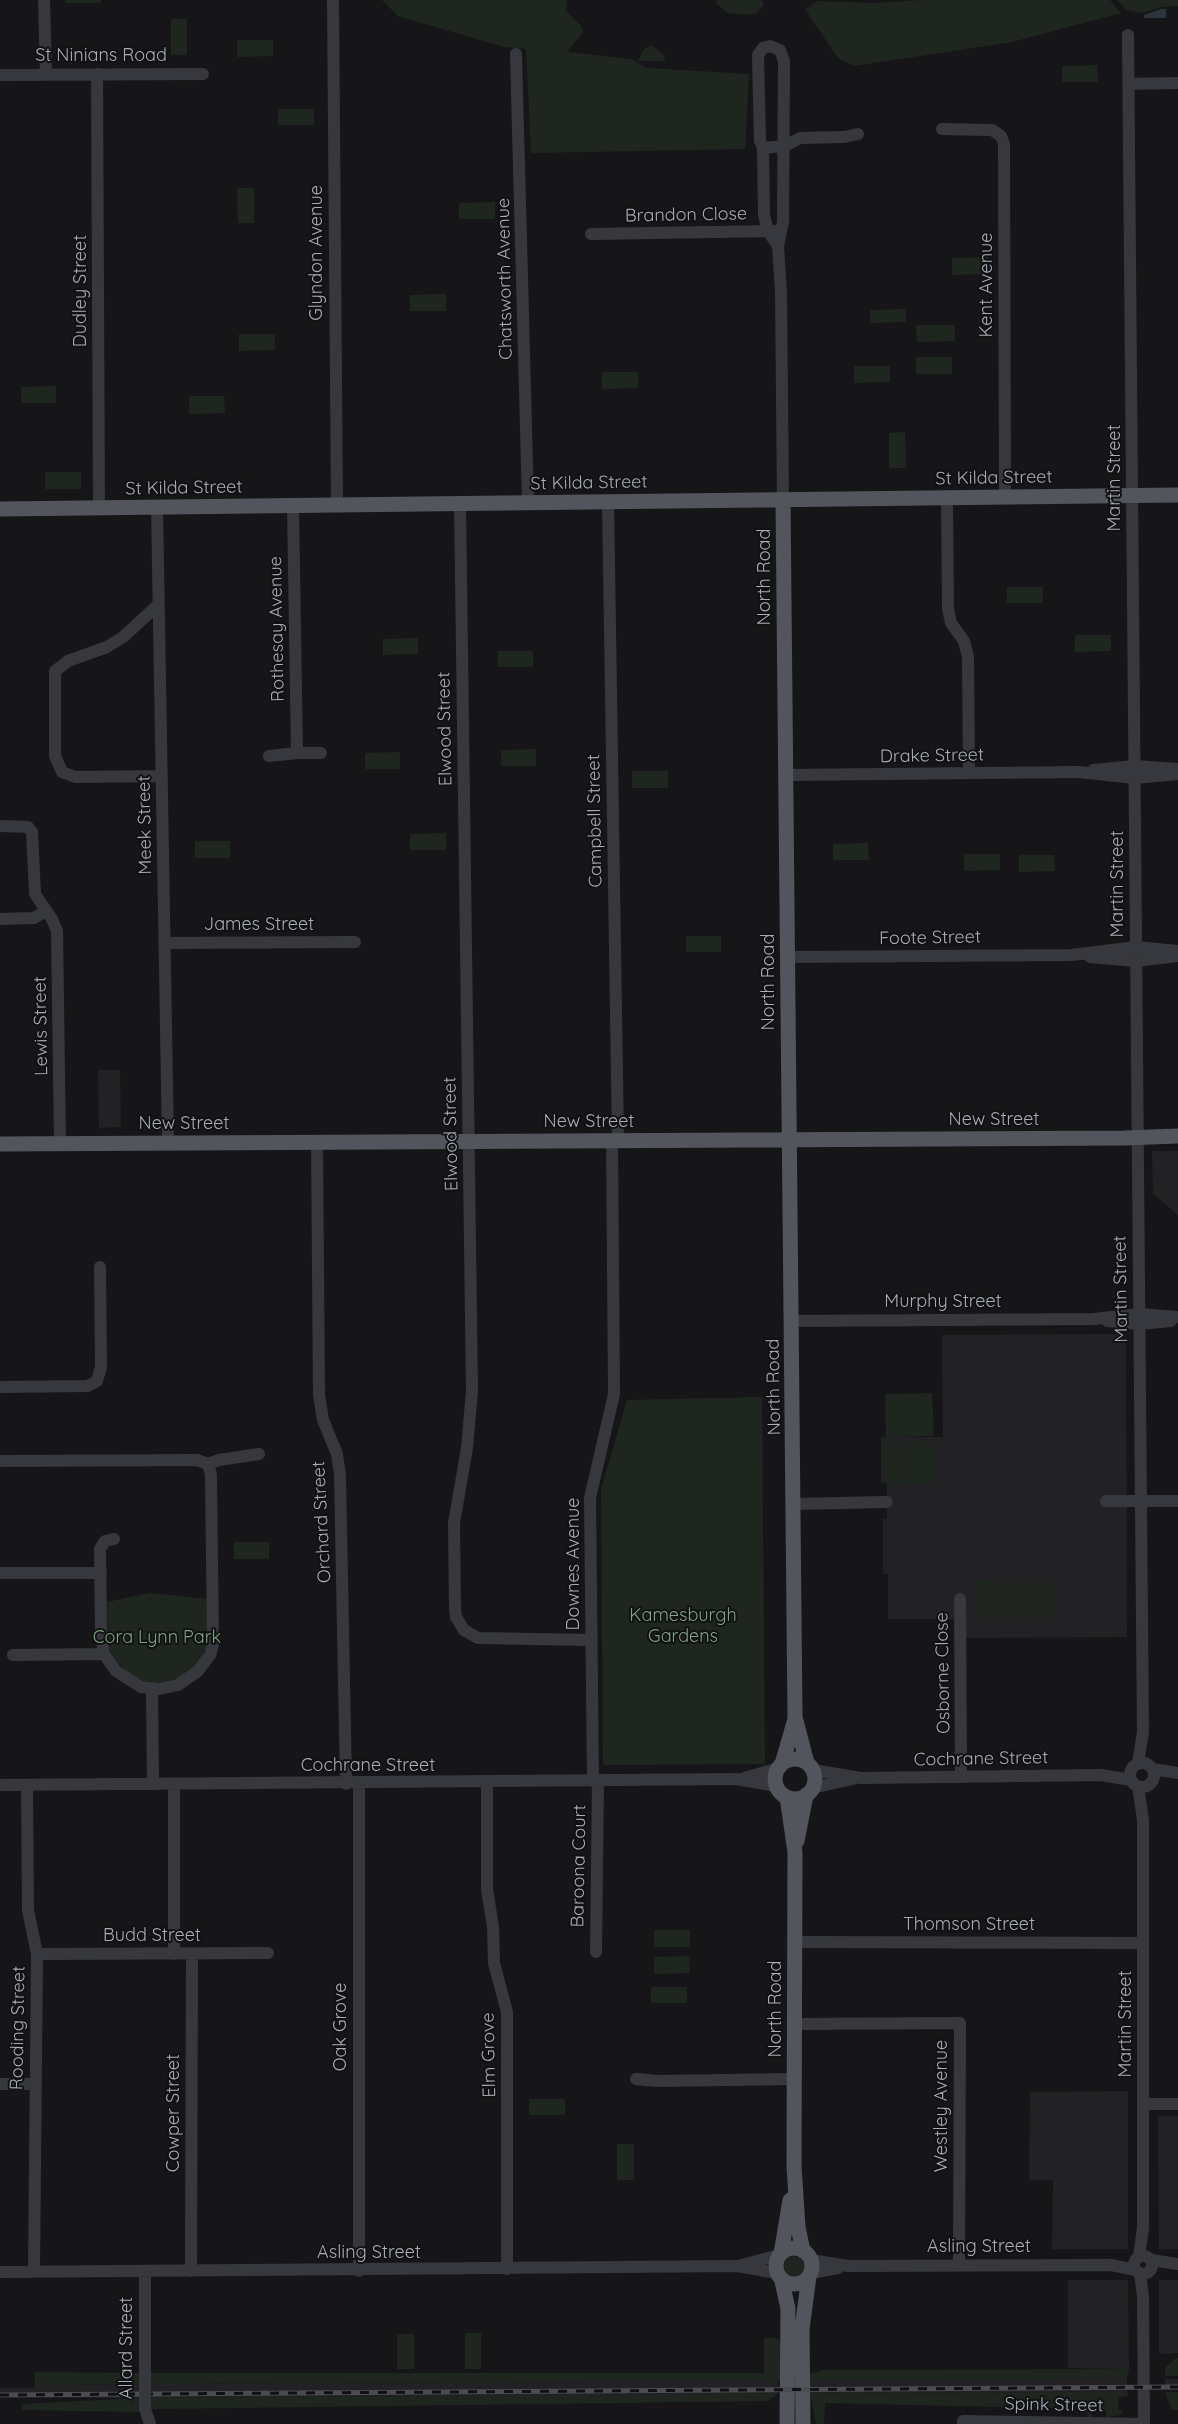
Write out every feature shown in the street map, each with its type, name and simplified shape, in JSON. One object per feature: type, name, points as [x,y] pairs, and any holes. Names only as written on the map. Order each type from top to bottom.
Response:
[{"type":"main road","name":"St Kilda Street","points":[[0,509],[1178,495]]},
{"type":"main road","name":"North Road","points":[[783,500],[795,1718],[810,1766]]},
{"type":"main road","name":"New Street","points":[[0,1144],[1178,1136]]},
{"type":"main road","name":"North Road","points":[[780,1766],[795,1718]]},
{"type":"main road","points":[[794,1759],[810,1766],[815,1776],[809,1792],[800,1798],[782,1791],[776,1774],[780,1766],[794,1759]]},
{"type":"main road","name":"North Road","points":[[782,1791],[795,1852],[794,2166],[798,2227],[808,2265],[802,2329],[803,2424]]},
{"type":"main road","name":"North Road","points":[[795,1852],[809,1792]]},
{"type":"main road","name":"North Road","points":[[780,2254],[794,2166]]},
{"type":"main road","points":[[780,2277],[788,2284],[800,2284],[808,2265],[792,2248],[780,2254],[776,2267],[788,2309],[787,2424]]},
{"type":"street","points":[[44,0],[46,74]]},
{"type":"street","name":"Glyndon Avenue","points":[[333,0],[337,505]]},
{"type":"street","name":"Martin Street","points":[[1128,35],[1143,1732],[1144,2424]]},
{"type":"street","name":"North Road","points":[[778,246],[768,231],[764,215],[763,148],[760,141],[758,60],[760,51],[770,46],[780,50],[784,56],[786,146],[782,156],[782,231],[778,246],[782,293],[783,500]]},
{"type":"street","name":"Chatsworth Avenue","points":[[516,54],[528,503]]},
{"type":"street","name":"Dudley Street","points":[[98,74],[99,508]]},
{"type":"street","name":"St Ninians Road","points":[[0,75],[203,74]]},
{"type":"street","points":[[1128,84],[1178,83]]},
{"type":"street","name":"Kent Avenue","points":[[942,129],[992,130],[1001,136],[1004,144],[1006,496]]},
{"type":"street","points":[[763,148],[786,146],[800,138],[844,137],[858,134]]},
{"type":"street","name":"Brandon Close","points":[[592,234],[782,231]]},
{"type":"street","points":[[947,497],[948,609],[951,623],[964,641],[968,657],[969,773]]},
{"type":"street","name":"Campbell Street","points":[[608,502],[615,1140]]},
{"type":"street","name":"Elwood Street","points":[[460,504],[472,1391],[467,1448],[454,1523],[456,1617],[464,1630],[478,1638],[592,1640]]},
{"type":"street","name":"Rothesay Avenue","points":[[293,506],[296,753]]},
{"type":"street","name":"Meek Street","points":[[157,507],[168,1142]]},
{"type":"street","points":[[158,606],[123,637],[107,648],[68,661],[54,671],[55,756],[62,772],[75,777],[162,776]]},
{"type":"street","points":[[269,756],[296,753],[321,754]]},
{"type":"street","name":"Drake Street","points":[[1135,772],[1178,769]]},
{"type":"street","name":"Drake Street","points":[[786,775],[1078,772],[1178,774]]},
{"type":"street","name":"Lewis Street","points":[[0,826],[28,827],[32,832],[34,888],[38,901],[57,931],[60,1143]]},
{"type":"street","points":[[0,919],[34,918],[46,911]]},
{"type":"street","name":"James Street","points":[[164,943],[355,942]]},
{"type":"street","name":"Foote Street","points":[[1072,955],[1136,947],[1178,951]]},
{"type":"street","name":"Foote Street","points":[[788,957],[1072,955],[1136,961],[1178,956]]},
{"type":"street","name":"Downes Avenue","points":[[595,1781],[590,1498],[614,1394],[615,1140]]},
{"type":"street","name":"Orchard Street","points":[[317,1142],[319,1395],[323,1420],[337,1454],[340,1475],[352,1784]]},
{"type":"street","points":[[0,1387],[88,1386],[97,1381],[101,1367],[100,1267]]},
{"type":"street","name":"Murphy Street","points":[[792,1321],[1178,1318]]},
{"type":"street","points":[[0,1461],[197,1460],[208,1464],[219,1460],[259,1454]]},
{"type":"street","points":[[114,1538],[102,1545],[101,1634],[104,1654],[109,1662],[125,1678],[141,1686],[156,1689],[178,1685],[198,1671],[210,1655],[213,1645],[212,1484],[208,1464]]},
{"type":"street","points":[[1106,1501],[1178,1501]]},
{"type":"street","points":[[793,1504],[887,1502]]},
{"type":"street","points":[[0,1574],[101,1573]]},
{"type":"street","name":"Osborne Close","points":[[960,1599],[962,1777]]},
{"type":"street","points":[[14,1655],[104,1654]]},
{"type":"street","points":[[156,1689],[157,1784]]},
{"type":"street","name":"Cochrane Street","points":[[736,1779],[780,1766]]},
{"type":"street","name":"Cochrane Street","points":[[810,1766],[861,1778],[1178,1775]]},
{"type":"street","name":"Cochrane Street","points":[[809,1792],[861,1778]]},
{"type":"street","name":"Cochrane Street","points":[[0,1785],[487,1783],[736,1779],[782,1791]]},
{"type":"street","name":"Baroona Court","points":[[595,1781],[596,1952]]},
{"type":"street","name":"Elm Grove","points":[[487,1783],[488,1895],[493,1927],[494,1963],[507,2012],[507,2270]]},
{"type":"street","points":[[174,1784],[174,1954]]},
{"type":"street","name":"Oak Grove","points":[[352,1784],[359,2271]]},
{"type":"street","name":"Rooding Street","points":[[28,1785],[28,1910],[37,1954],[34,2272]]},
{"type":"street","name":"Thomson Street","points":[[795,1942],[1144,1942]]},
{"type":"street","name":"Budd Street","points":[[37,1954],[268,1953]]},
{"type":"street","name":"Cowper Street","points":[[192,1954],[192,2271]]},
{"type":"street","name":"Westley Avenue","points":[[795,2024],[960,2023],[959,2265]]},
{"type":"street","points":[[636,2079],[657,2081],[794,2080]]},
{"type":"street","points":[[0,2084],[35,2084]]},
{"type":"street","points":[[1144,2104],[1178,2104]]},
{"type":"street","name":"Asling Street","points":[[0,2272],[507,2270],[738,2266],[780,2254]]},
{"type":"street","name":"Asling Street","points":[[808,2265],[1178,2265]]},
{"type":"street","name":"Asling Street","points":[[738,2266],[780,2277]]},
{"type":"street","name":"Allard Street","points":[[145,2272],[145,2409],[150,2424]]},
{"type":"street","name":"Spink Street","points":[[963,2422],[1144,2424]]},
{"type":"shaded area","points":[[1166,9],[1166,18],[1144,18],[1144,15]]},
{"type":"shaded area","points":[[98,1070],[120,1070],[121,1127],[99,1128]]},
{"type":"shaded area","points":[[1152,1151],[1178,1151],[1178,1215],[1153,1194]]},
{"type":"shaded area","points":[[1126,1334],[1127,1637],[966,1638],[966,1619],[888,1619],[888,1574],[883,1574],[883,1519],[887,1519],[887,1483],[881,1482],[881,1437],[943,1437],[942,1335]]},
{"type":"shaded area","points":[[1128,2091],[1128,2249],[1052,2249],[1053,2180],[1029,2180],[1030,2092]]},
{"type":"shaded area","points":[[1158,2116],[1178,2116],[1178,2249],[1159,2249]]},
{"type":"shaded area","points":[[1068,2280],[1128,2280],[1129,2369],[1068,2368]]},
{"type":"shaded area","points":[[1159,2280],[1178,2280],[1178,2353],[1159,2354]]},
{"type":"shaded area","points":[[1127,2378],[1127,2391],[899,2394],[810,2392],[810,2380]]},
{"type":"shaded area","points":[[1165,2379],[1178,2379],[1178,2389],[1165,2389]]},
{"type":"shaded area","points":[[778,2380],[778,2393],[747,2394],[151,2398],[150,2384]]},
{"type":"shaded area","points":[[139,2384],[140,2398],[0,2397],[0,2388],[35,2388],[35,2385]]},
{"type":"green space","points":[[65,0],[101,0],[101,3],[65,3]]},
{"type":"green space","points":[[382,0],[567,0],[566,11],[582,27],[583,32],[567,52],[631,59],[647,68],[749,74],[745,149],[531,153],[526,49],[504,47],[398,16]]},
{"type":"green space","points":[[717,0],[762,0],[764,4],[757,13],[748,15],[727,13],[716,3]]},
{"type":"green space","points":[[921,0],[1110,0],[1121,13],[1012,42],[854,66],[838,58],[805,9],[818,1],[875,3]]},
{"type":"green space","points":[[1117,0],[1178,0],[1178,6],[1161,7],[1142,13],[1126,10]]},
{"type":"green space","points":[[171,19],[187,19],[187,55],[171,55]]},
{"type":"green space","points":[[237,40],[273,40],[273,56],[237,57]]},
{"type":"green space","points":[[652,45],[665,56],[664,61],[638,61],[644,49]]},
{"type":"green space","points":[[1097,65],[1098,82],[1062,82],[1062,66]]},
{"type":"green space","points":[[278,109],[314,109],[314,125],[278,125]]},
{"type":"green space","points":[[237,188],[254,188],[254,223],[238,223]]},
{"type":"green space","points":[[495,202],[495,219],[459,219],[459,203]]},
{"type":"green space","points":[[988,257],[988,274],[952,275],[952,258]]},
{"type":"green space","points":[[446,294],[446,311],[410,311],[410,295]]},
{"type":"green space","points":[[906,309],[906,322],[870,323],[870,310]]},
{"type":"green space","points":[[916,325],[955,325],[955,341],[917,342]]},
{"type":"green space","points":[[239,334],[275,334],[275,350],[239,351]]},
{"type":"green space","points":[[916,357],[952,357],[952,374],[916,374]]},
{"type":"green space","points":[[854,366],[890,366],[890,382],[854,383]]},
{"type":"green space","points":[[602,372],[638,372],[638,388],[602,389]]},
{"type":"green space","points":[[56,386],[56,403],[21,403],[21,387]]},
{"type":"green space","points":[[189,396],[224,396],[225,413],[189,414]]},
{"type":"green space","points":[[905,432],[906,468],[889,468],[889,433]]},
{"type":"green space","points":[[45,472],[81,472],[81,489],[45,489]]},
{"type":"green space","points":[[1007,587],[1043,587],[1043,603],[1007,603]]},
{"type":"green space","points":[[1075,635],[1111,635],[1111,651],[1075,652]]},
{"type":"green space","points":[[418,638],[418,654],[383,655],[383,639]]},
{"type":"green space","points":[[498,651],[533,651],[533,667],[498,667]]},
{"type":"green space","points":[[536,749],[536,766],[501,766],[501,750]]},
{"type":"green space","points":[[400,752],[400,769],[365,769],[365,753]]},
{"type":"green space","points":[[632,771],[668,771],[668,788],[632,788]]},
{"type":"green space","points":[[446,833],[446,850],[410,850],[410,834]]},
{"type":"green space","points":[[195,841],[230,841],[230,858],[195,858]]},
{"type":"green space","points":[[868,843],[869,860],[833,860],[833,844]]},
{"type":"green space","points":[[964,854],[1000,854],[1000,870],[964,871]]},
{"type":"green space","points":[[1019,855],[1054,855],[1055,871],[1019,872]]},
{"type":"green space","points":[[686,936],[721,936],[721,952],[686,952]]},
{"type":"green space","points":[[932,1393],[934,1436],[886,1437],[885,1394]]},
{"type":"green space","name":"Kamesburgh Gardens","points":[[762,1397],[765,1764],[603,1765],[601,1489],[627,1400]]},
{"type":"green space","points":[[907,1442],[908,1484],[885,1484],[884,1443]]},
{"type":"green space","points":[[911,1442],[934,1442],[934,1484],[911,1484]]},
{"type":"green space","points":[[234,1542],[269,1542],[269,1559],[234,1559]]},
{"type":"green space","points":[[977,1581],[993,1581],[993,1617],[977,1617]]},
{"type":"green space","points":[[996,1581],[1013,1581],[1013,1617],[996,1617]]},
{"type":"green space","points":[[1016,1581],[1032,1582],[1032,1617],[1016,1617]]},
{"type":"green space","points":[[1035,1581],[1052,1581],[1052,1617],[1035,1617]]},
{"type":"green space","name":"Cora Lynn Park","points":[[150,1593],[207,1599],[207,1644],[202,1657],[197,1664],[179,1678],[164,1683],[144,1681],[130,1675],[113,1657],[108,1643],[107,1602]]},
{"type":"green space","points":[[654,1930],[690,1930],[690,1947],[654,1947]]},
{"type":"green space","points":[[689,1956],[690,1973],[654,1974],[654,1957]]},
{"type":"green space","points":[[651,1987],[687,1987],[687,2003],[651,2003]]},
{"type":"green space","points":[[529,2099],[565,2099],[565,2115],[529,2115]]},
{"type":"green space","points":[[617,2144],[634,2144],[634,2180],[617,2180]]},
{"type":"green space","points":[[790,2256],[798,2256],[804,2262],[804,2270],[798,2276],[790,2276],[784,2270],[784,2262]]},
{"type":"green space","points":[[465,2333],[481,2333],[481,2369],[465,2369]]},
{"type":"green space","points":[[397,2334],[414,2334],[414,2369],[397,2369]]},
{"type":"green space","points":[[764,2338],[776,2338],[782,2342],[782,2380],[150,2384],[151,2373],[764,2373]]},
{"type":"green space","points":[[1178,2358],[1178,2376],[1165,2376],[1165,2368]]},
{"type":"green space","points":[[1129,2369],[1127,2378],[810,2380],[810,2374],[823,2370]]},
{"type":"green space","points":[[35,2372],[140,2373],[139,2384],[35,2385]]},
{"type":"green space","points":[[1127,2391],[1128,2396],[1118,2397],[1118,2410],[1122,2410],[1122,2414],[1106,2418],[1106,2410],[1092,2410],[1092,2417],[1088,2418],[1087,2409],[825,2403],[824,2424],[816,2424],[810,2392],[899,2394]]},
{"type":"green space","points":[[1165,2392],[1178,2392],[1178,2410],[1172,2410]]},
{"type":"green space","points":[[778,2393],[768,2401],[151,2409],[151,2398]]},
{"type":"green space","points":[[140,2398],[139,2412],[22,2410],[22,2404]]},
{"type":"railway","points":[[0,2395],[1178,2387]]}]
